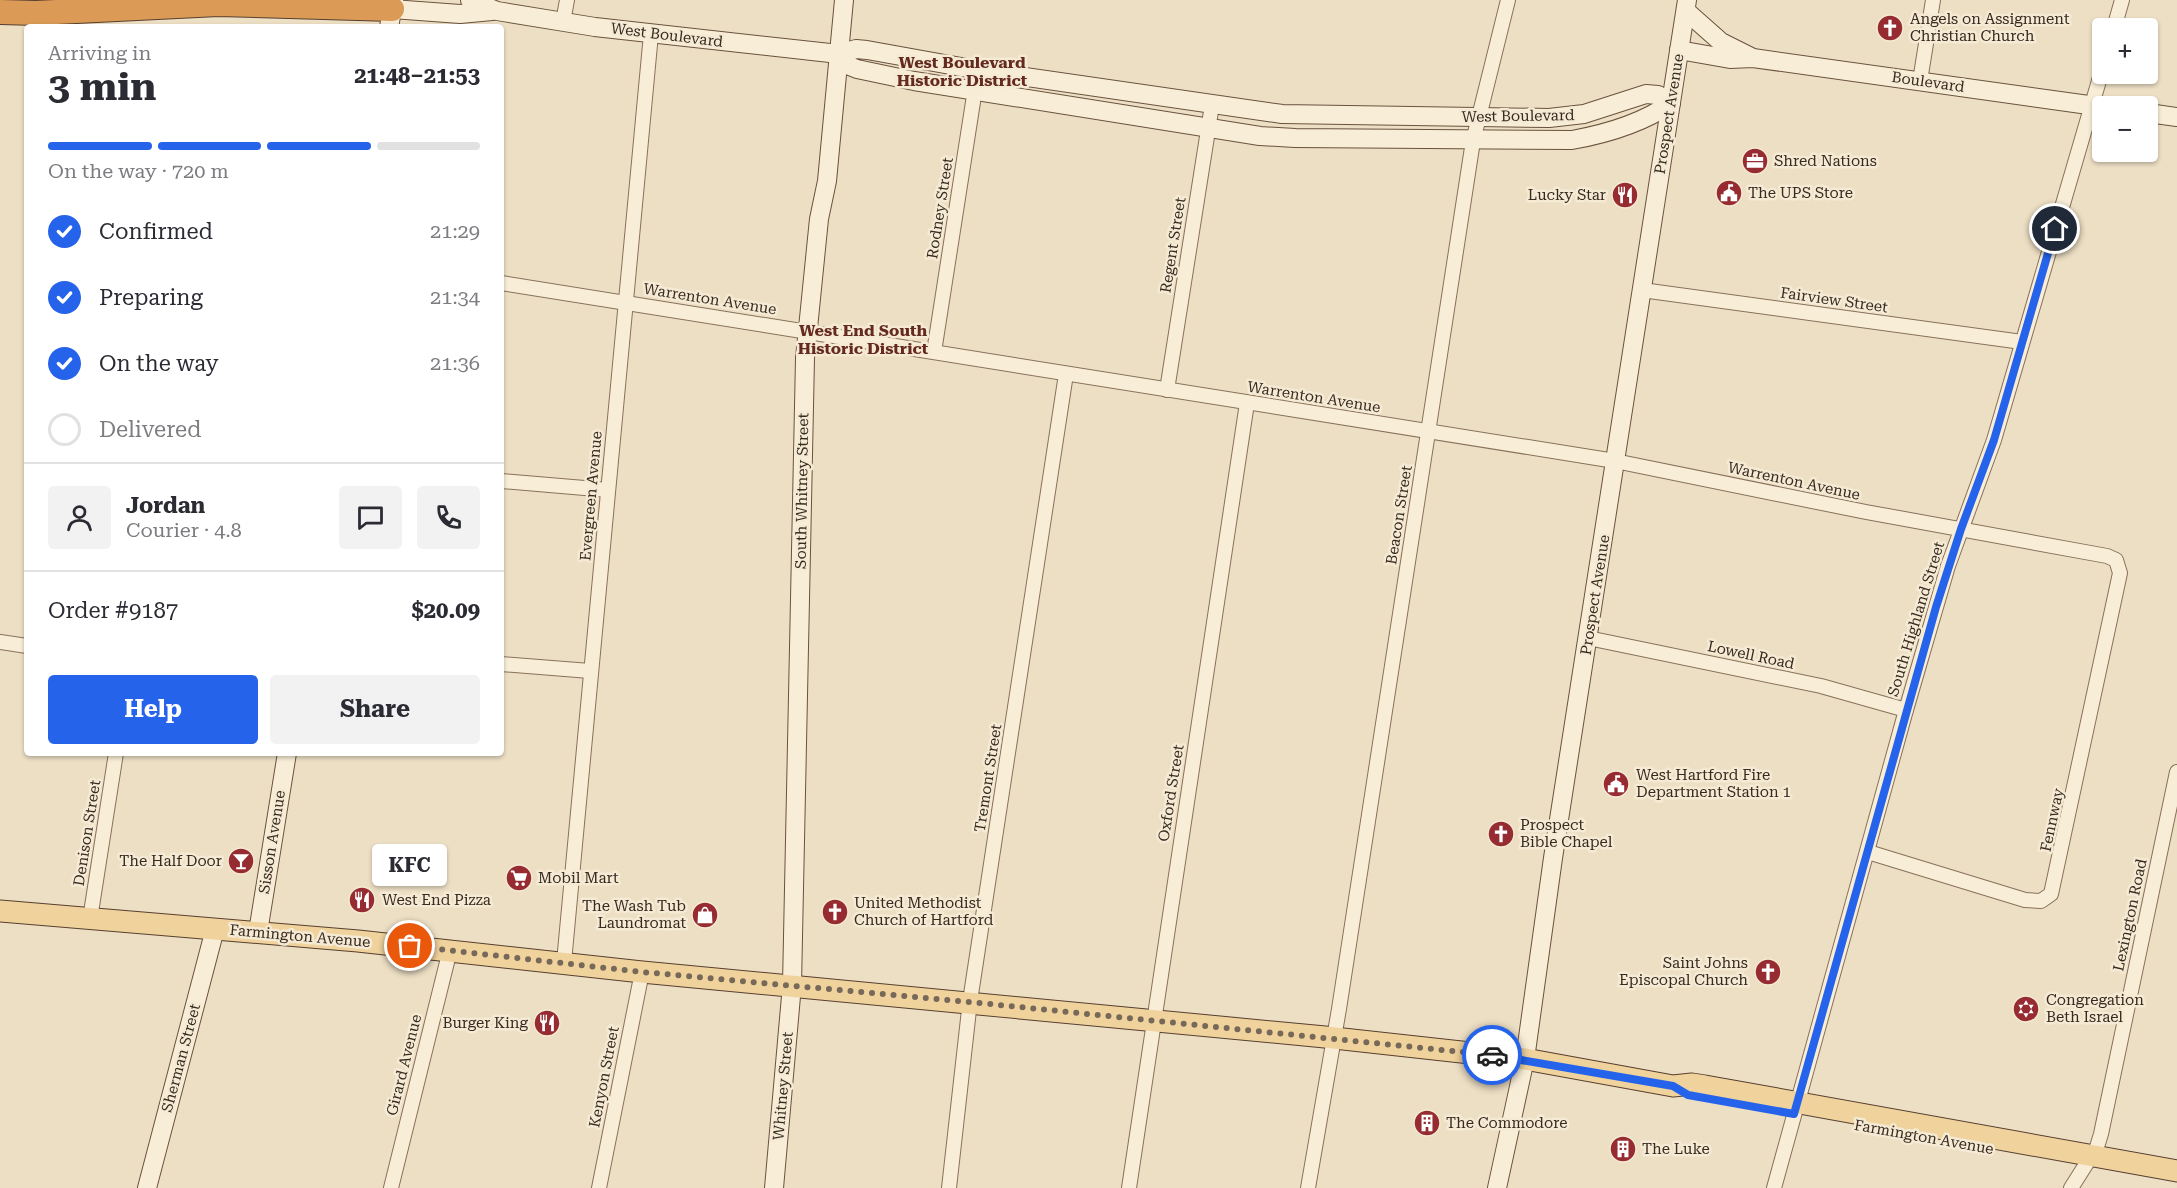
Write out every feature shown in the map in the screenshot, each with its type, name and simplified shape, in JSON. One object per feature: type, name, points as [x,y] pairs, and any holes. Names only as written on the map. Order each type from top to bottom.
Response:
[{"type":"highway","points":[[0,12],[36,13],[219,4],[402,12]]},
{"type":"highway","points":[[0,21],[36,13]]},
{"type":"main road","name":"West Boulevard","points":[[470,0],[497,11],[563,22],[839,54],[856,49],[867,50],[978,70],[1282,114],[1570,117],[1653,94],[1671,103],[1656,114],[1585,138],[1557,141],[1339,140],[1260,136],[975,91],[857,69],[847,65],[839,54]]},
{"type":"main road","name":"South Whitney Street","points":[[792,985],[807,332],[819,219],[827,181],[844,0]]},
{"type":"main road","name":"Boulevard","points":[[1687,5],[1721,42],[1753,58]]},
{"type":"main road","name":"Prospect Avenue","points":[[1497,1188],[1525,1059],[1687,5]]},
{"type":"main road","name":"West Boulevard","points":[[402,12],[460,14],[497,11]]},
{"type":"main road","name":"Boulevard","points":[[1679,50],[1730,59],[1753,58],[2092,106]]},
{"type":"main road","points":[[2158,114],[2177,117]]},
{"type":"main road","points":[[1339,140],[1340,116]]},
{"type":"main road","name":"Sisson Avenue","points":[[258,932],[287,756]]},
{"type":"main road","name":"Farmington Avenue","points":[[0,911],[450,950],[642,972],[1154,1020],[1525,1059],[1673,1086],[1692,1084],[1796,1108],[2087,1160],[2177,1171]]},
{"type":"main road","name":"Sherman Street","points":[[147,1188],[215,929]]},
{"type":"main road","name":"Whitney Street","points":[[774,1188],[792,985]]},
{"type":"main road","name":"Farmington Avenue","points":[[2087,1160],[2177,1183]]},
{"type":"street","points":[[563,22],[567,0]]},
{"type":"street","name":"Beacon Street","points":[[1308,1188],[1334,1038],[1473,141],[1508,0]]},
{"type":"street","points":[[1920,81],[1933,0]]},
{"type":"street","points":[[2117,18],[2122,0]]},
{"type":"street","name":"Evergreen Avenue","points":[[564,962],[651,34]]},
{"type":"street","name":"Rodney Street","points":[[934,352],[978,70]]},
{"type":"street","name":"Regent Street","points":[[1167,390],[1212,105]]},
{"type":"street","name":"South Highland Street","points":[[1774,1188],[1906,710],[1961,529],[1994,440],[2022,342],[2092,123]]},
{"type":"street","name":"Warrenton Avenue","points":[[504,283],[1616,461],[1866,512],[2107,556],[2118,562]]},
{"type":"street","name":"Fairview Street","points":[[1642,290],[2022,342]]},
{"type":"street","name":"Tremont Street","points":[[949,1188],[970,1002],[1066,374]]},
{"type":"street","name":"Oxford Street","points":[[1129,1188],[1247,403]]},
{"type":"street","points":[[504,481],[608,490]]},
{"type":"street","name":"Fennway","points":[[1868,852],[2025,900],[2041,901],[2051,894],[2120,573],[2118,562]]},
{"type":"street","name":"Lowell Road","points":[[1588,638],[1821,686],[1906,710]]},
{"type":"street","points":[[0,642],[24,646]]},
{"type":"street","points":[[504,664],[590,671]]},
{"type":"street","name":"Denison Street","points":[[90,919],[116,756]]},
{"type":"street","name":"Lexington Road","points":[[2071,1188],[2101,1134],[2177,772]]},
{"type":"street","name":"Girard Avenue","points":[[391,1188],[450,950]]},
{"type":"street","name":"Kenyon Street","points":[[599,1188],[642,972]]},
{"type":"way so far","points":[[410,946],[642,972],[970,1002],[1492,1055]]},
{"type":"place","name":"Angels on Assignment Christian Church","points":[[1890,28]]},
{"type":"place","name":"Shred Nations","points":[[1755,161]]},
{"type":"place","name":"The UPS Store","points":[[1729,193]]},
{"type":"place","name":"Lucky Star","points":[[1625,195]]},
{"type":"place","name":"West Hartford Fire Department Station 1","points":[[1616,784]]},
{"type":"place","name":"Prospect Bible Chapel","points":[[1501,834]]},
{"type":"place","name":"The Half Door","points":[[241,861]]},
{"type":"place","name":"Mobil Mart","points":[[519,878]]},
{"type":"place","name":"West End Pizza","points":[[362,900]]},
{"type":"place","name":"United Methodist Church of Hartford","points":[[835,912]]},
{"type":"place","name":"The Wash Tub Laundromat","points":[[705,915]]},
{"type":"place","name":"KFC","points":[[410,946]]},
{"type":"place","name":"Saint Johns Episcopal Church","points":[[1768,972]]},
{"type":"place","name":"Congregation Beth Israel","points":[[2026,1009]]},
{"type":"place","name":"Burger King","points":[[547,1023]]},
{"type":"place","name":"The Commodore","points":[[1427,1123]]},
{"type":"place","name":"The Luke","points":[[1623,1149]]},
{"type":"district","name":"West Boulevard Historic District","points":[[962,71]]},
{"type":"district","name":"West End South Historic District","points":[[863,339]]},
{"type":"route","points":[[1492,1055],[1673,1086],[1688,1095],[1794,1114],[1948,566],[1994,440],[2055,229]]}]
